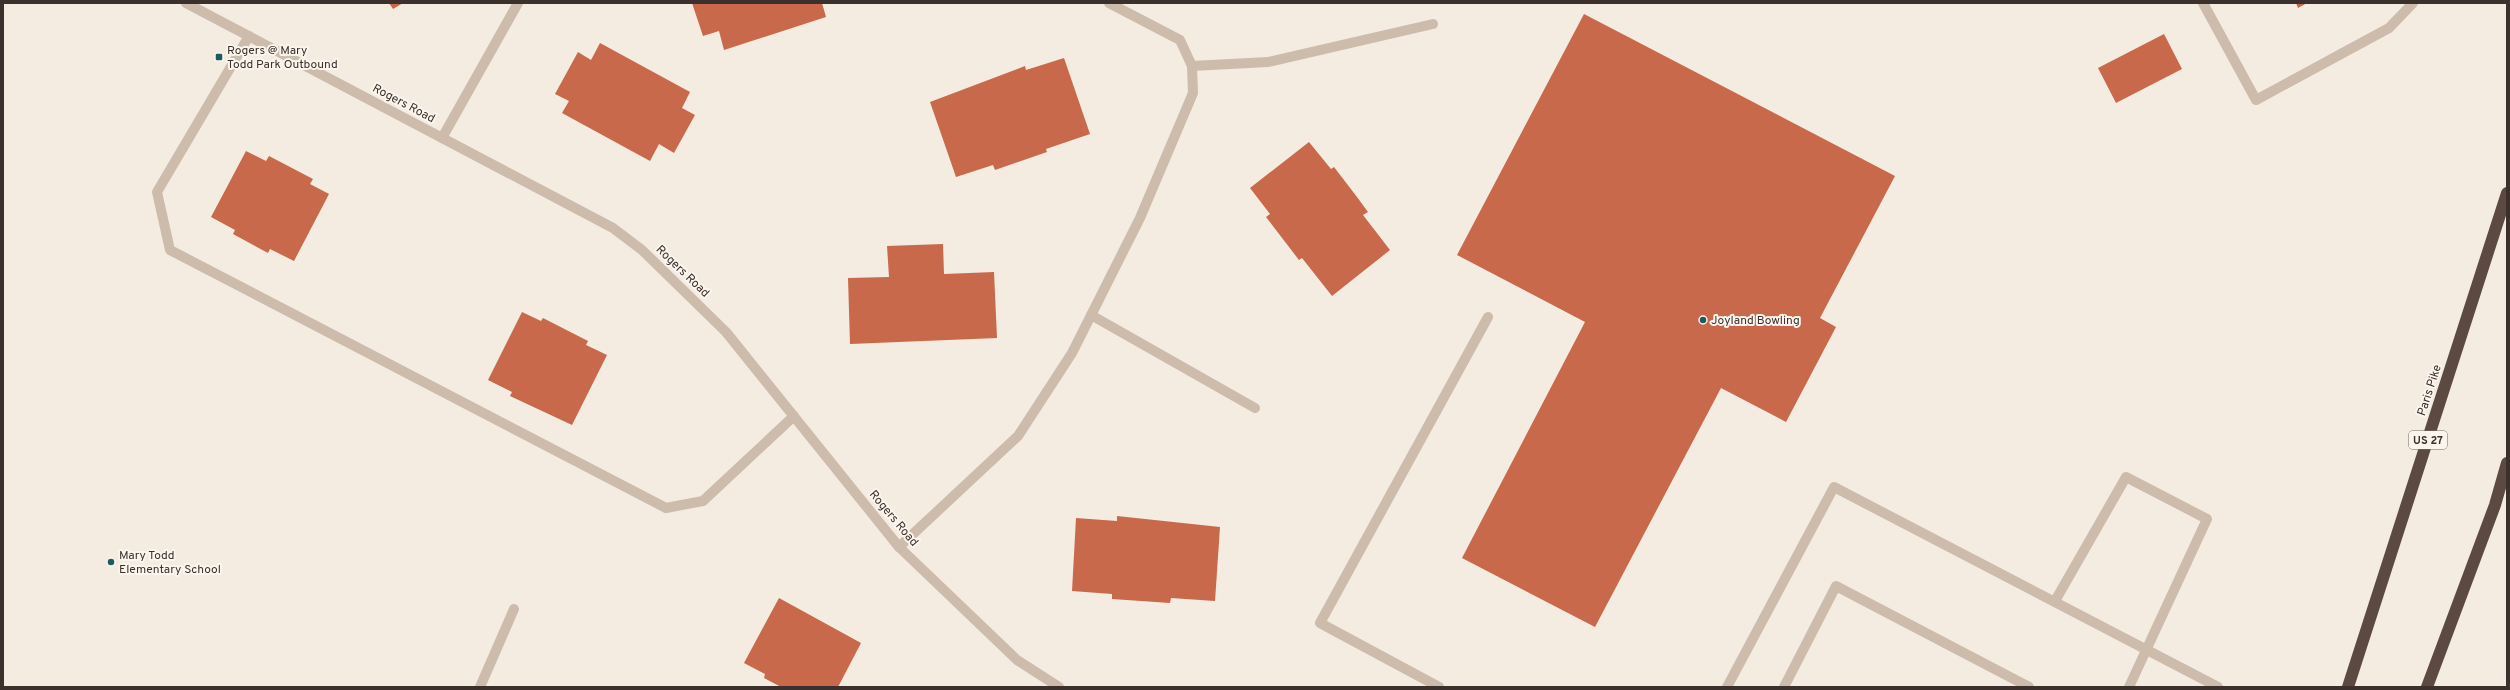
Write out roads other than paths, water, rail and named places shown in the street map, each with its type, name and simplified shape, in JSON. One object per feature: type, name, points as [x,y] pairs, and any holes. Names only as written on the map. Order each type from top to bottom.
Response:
[{"type":"highway","name":"Paris Pike","points":[[2348,687],[2507,193]]},
{"type":"highway","points":[[2427,687],[2494,505],[2507,463]]},
{"type":"street","name":"Rogers Road","points":[[186,3],[613,228],[642,250],[726,332],[899,547],[1017,660],[1060,687]]},
{"type":"street","points":[[442,138],[518,3]]},
{"type":"street","points":[[899,547],[1018,436],[1072,353],[1140,218],[1193,93],[1192,66],[1180,40],[1109,3]]},
{"type":"street","points":[[2203,3],[2256,100],[2388,28],[2413,3]]},
{"type":"street","points":[[1192,66],[1268,62],[1433,24]]},
{"type":"street","points":[[249,36],[157,192],[170,250],[666,508],[703,501],[794,416]]},
{"type":"street","points":[[1091,315],[1254,408]]},
{"type":"street","points":[[1439,687],[1320,623],[1488,317]]},
{"type":"street","points":[[2055,601],[2126,477],[2207,519],[2148,649],[2129,687]]},
{"type":"street","points":[[1727,687],[1834,487],[2148,649],[2218,687]]},
{"type":"street","points":[[1784,687],[1836,586],[2029,687]]},
{"type":"street","points":[[480,687],[514,609]]},
{"type":"place","name":"Rogers @ Mary Todd Park Outbound","points":[[219,57]]},
{"type":"place","name":"Joyland Bowling","points":[[1703,320]]},
{"type":"place","name":"Mary Todd Elementary School","points":[[111,562]]}]
